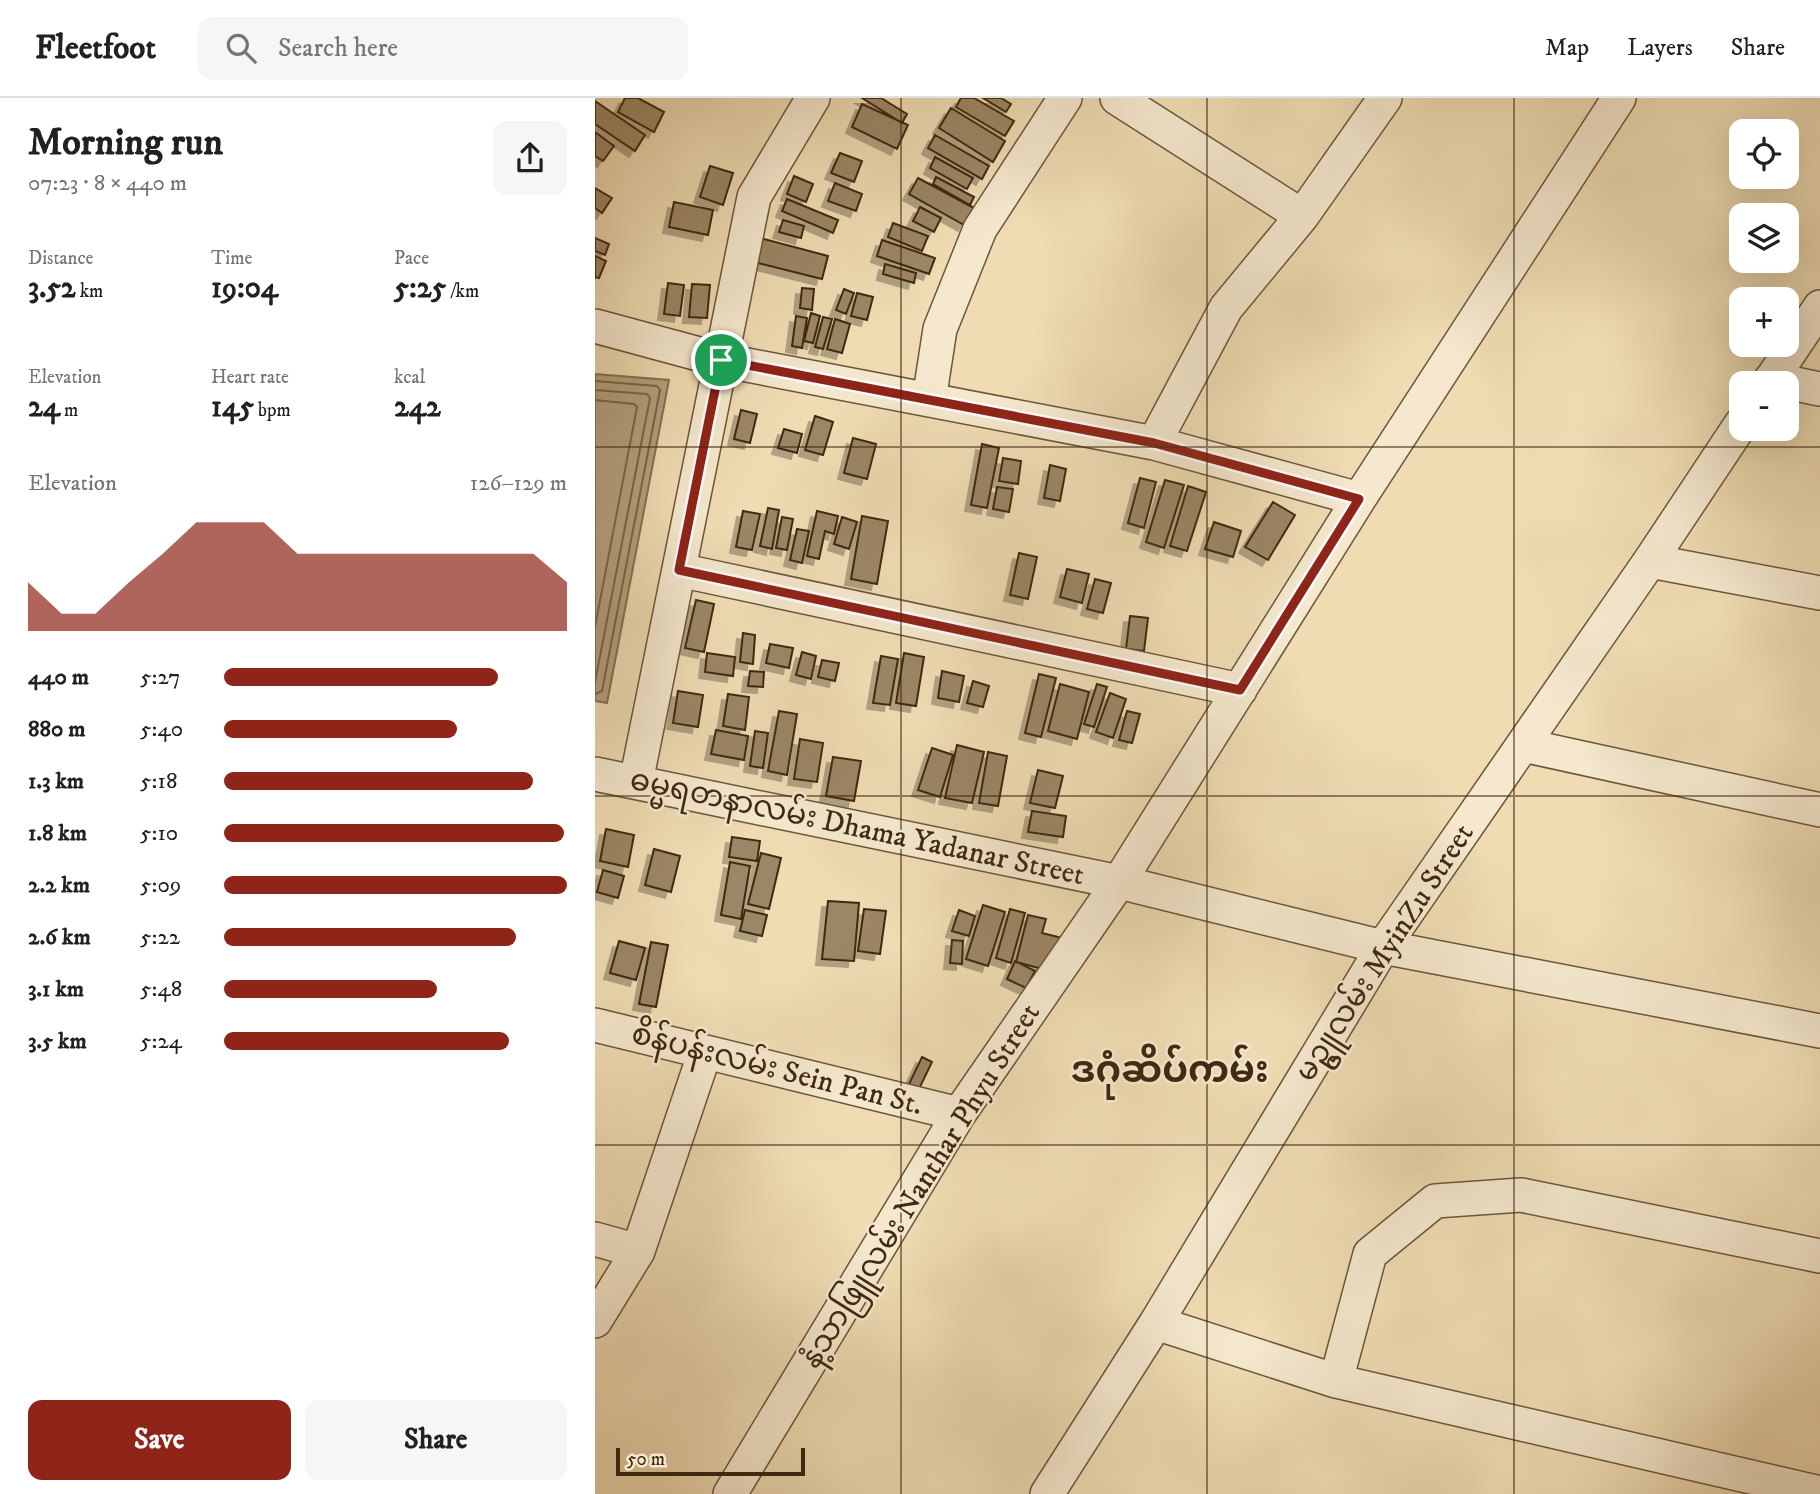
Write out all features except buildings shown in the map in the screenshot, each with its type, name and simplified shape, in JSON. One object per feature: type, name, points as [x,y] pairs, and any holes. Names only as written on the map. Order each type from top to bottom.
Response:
[{"type":"street","points":[[636,782],[754,197],[813,98]]},
{"type":"street","points":[[929,400],[940,329],[980,229],[1065,98]]},
{"type":"street","points":[[1117,98],[1302,216]]},
{"type":"street","points":[[1154,443],[1226,308],[1302,216],[1385,98]]},
{"type":"street","name":"နံ့သာဖြူလမ်း Nanthar Phyu Street","points":[[730,1494],[959,1114],[1119,882],[1359,499],[1619,98]]},
{"type":"street","points":[[1777,371],[1820,307]]},
{"type":"street","points":[[595,326],[721,360],[1154,443],[1359,499]]},
{"type":"street","points":[[1799,386],[1820,389]]},
{"type":"street","name":"မဥ္ဇူလမ်း MyinZu Street","points":[[1054,1492],[1383,947],[1730,441]]},
{"type":"street","points":[[1650,561],[1820,593]]},
{"type":"street","points":[[679,570],[1240,690]]},
{"type":"street","points":[[1523,745],[1820,810]]},
{"type":"street","name":"ဓမ္မရတနာလမ်း Dhama Yadanar Street","points":[[595,774],[1119,882],[1383,947],[1820,1031]]},
{"type":"street","name":"စိန်ပန်းလမ်း Sein Pan St.","points":[[595,1025],[959,1114]]},
{"type":"street","points":[[595,1321],[638,1251],[705,1052]]},
{"type":"street","points":[[1336,1381],[1370,1254],[1435,1201],[1521,1195],[1820,1256]]},
{"type":"street","points":[[595,1239],[638,1251]]},
{"type":"street","points":[[1156,1323],[1336,1381],[1820,1493]]},
{"type":"water","points":[[595,374],[669,380],[607,703],[595,701]]},
{"type":"district","name":"ဒဂုံဆိပ်ကမ်း","points":[[1170,1071]]},
{"type":"route","points":[[721,360],[1154,443],[1359,499],[1240,690],[679,570],[721,360]]}]
